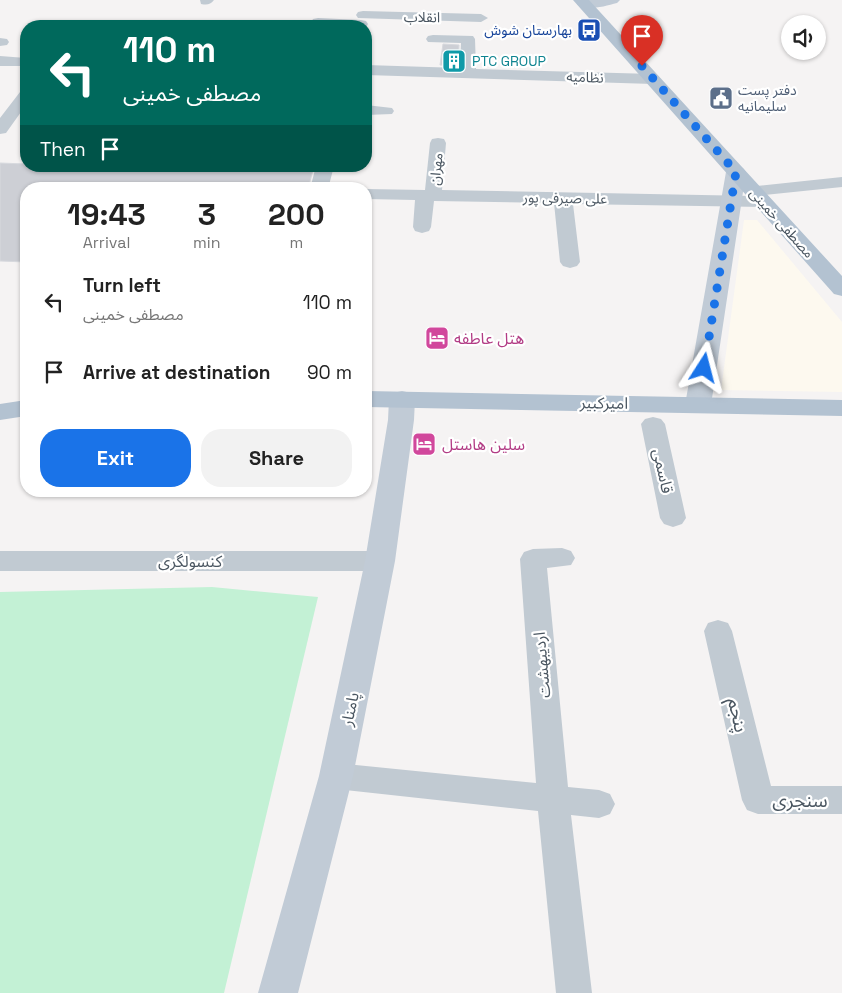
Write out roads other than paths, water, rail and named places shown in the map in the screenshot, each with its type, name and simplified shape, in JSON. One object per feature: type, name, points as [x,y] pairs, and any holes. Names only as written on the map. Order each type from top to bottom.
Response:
[{"type":"main road","name":"مصطفی خمینی","points":[[583,2],[840,285]]},
{"type":"main road","name":"امیرکبیر","points":[[372,401],[401,410],[698,405],[842,408]]},
{"type":"main road","points":[[0,412],[20,409]]},
{"type":"street","points":[[361,20],[366,0]]},
{"type":"street","points":[[583,2],[612,0]]},
{"type":"street","name":"انقلاب","points":[[372,22],[481,18]]},
{"type":"street","points":[[433,38],[468,39],[468,74]]},
{"type":"street","points":[[0,61],[20,62]]},
{"type":"street","name":"نظامیه","points":[[372,70],[653,79]]},
{"type":"street","points":[[2,124],[20,102]]},
{"type":"street","points":[[372,110],[386,111]]},
{"type":"street","name":"مهران","points":[[422,227],[438,143]]},
{"type":"street","points":[[698,405],[736,172]]},
{"type":"street","name":"علی صیرفی پور","points":[[372,194],[731,202],[842,182]]},
{"type":"street","points":[[563,198],[570,262]]},
{"type":"street","name":"پامنار","points":[[278,993],[336,776],[380,561],[401,410]]},
{"type":"street","name":"قاسمی","points":[[653,424],[673,518]]},
{"type":"street","name":"اردیبهشت","points":[[562,558],[533,559],[553,799],[574,993]]},
{"type":"street","name":"کنسولگری","points":[[0,561],[380,561]]},
{"type":"street","name":"پنجم","points":[[718,631],[758,800]]},
{"type":"street","points":[[336,776],[599,804]]},
{"type":"street","name":"سنجری","points":[[758,800],[842,800]]},
{"type":"place","name":"بهارستان شوش","points":[[589,30]]},
{"type":"place","name":"PTC GROUP","points":[[454,61]]},
{"type":"place","name":"دفتر پست سلیمانیه","points":[[721,98]]},
{"type":"place","name":"هتل عاطفه","points":[[437,338]]},
{"type":"place","name":"سلین هاستل","points":[[424,444]]}]
